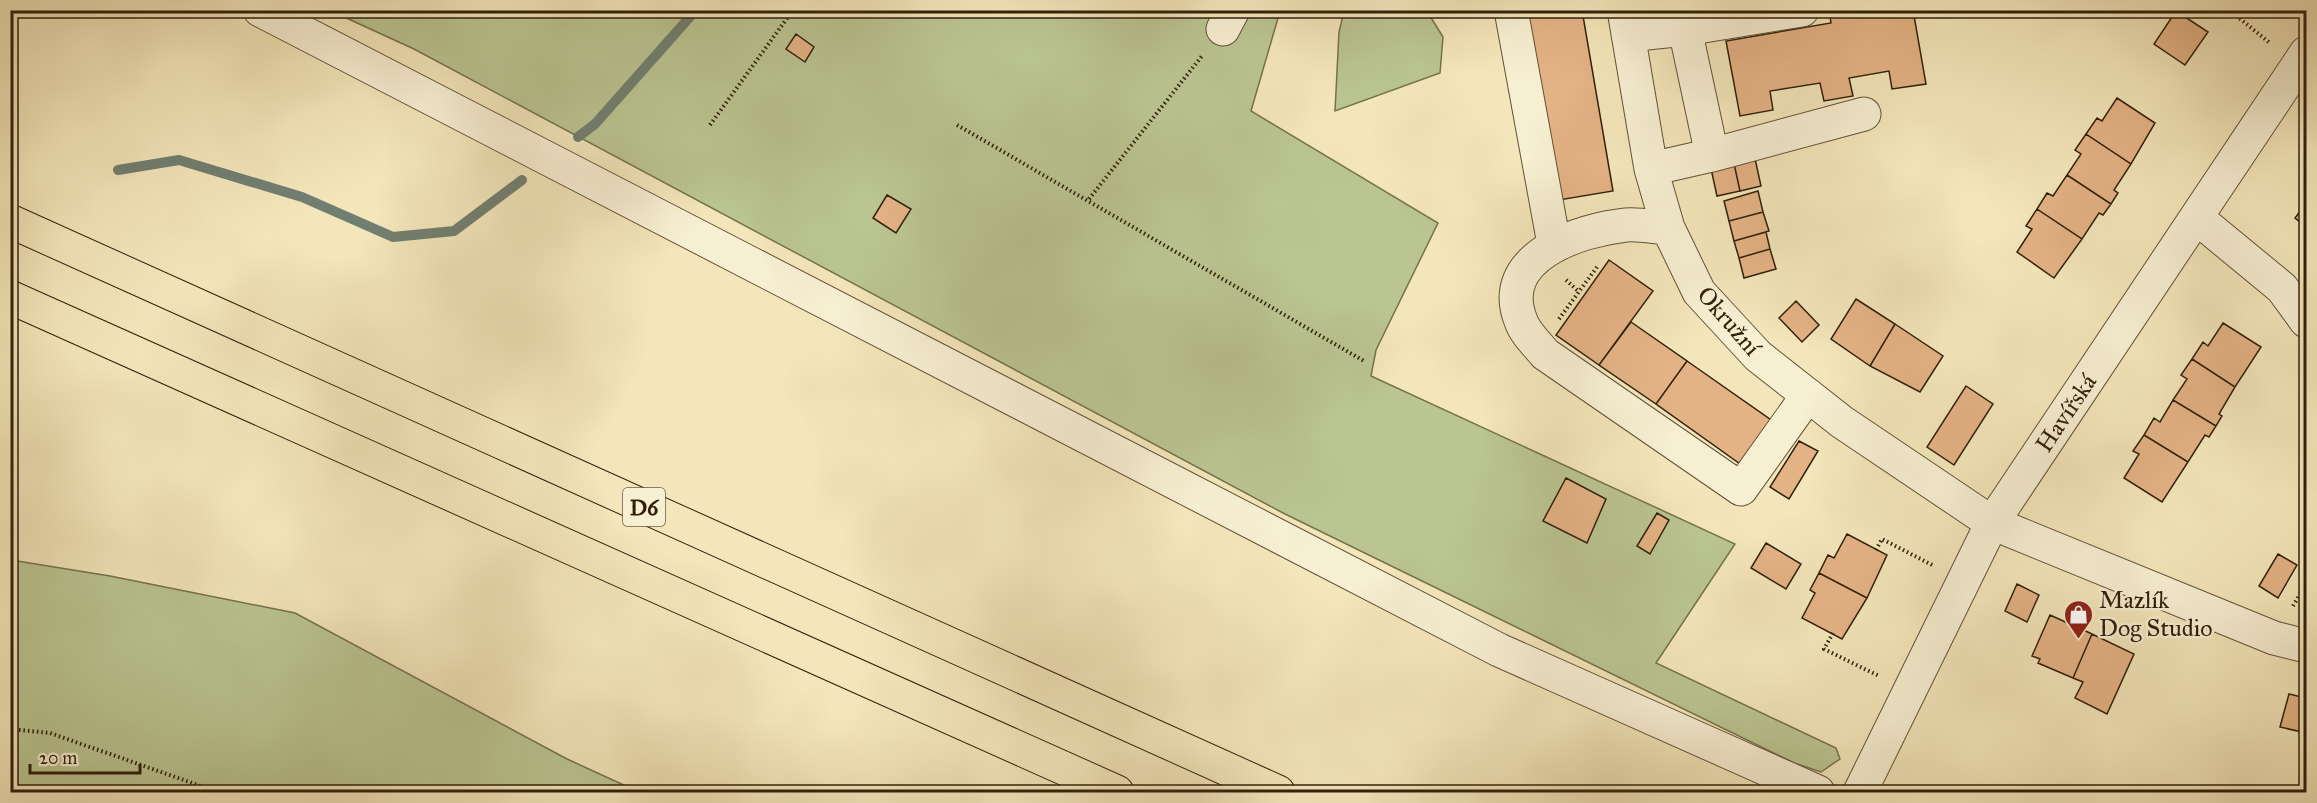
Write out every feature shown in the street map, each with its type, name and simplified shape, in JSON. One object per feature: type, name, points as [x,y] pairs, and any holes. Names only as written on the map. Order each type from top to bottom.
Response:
[{"type":"highway","name":"D6","points":[[10,221],[1278,792]]},
{"type":"highway","points":[[10,297],[1117,792]]},
{"type":"street","points":[[260,10],[1499,650],[1818,792]]},
{"type":"street","points":[[1511,10],[1554,244]]},
{"type":"street","points":[[1626,23],[1802,10]]},
{"type":"street","points":[[1685,20],[1713,156]]},
{"type":"street","name":"Okružní","points":[[1626,23],[1652,169],[1668,228],[1700,292],[1758,356],[1842,422],[1992,523],[2274,638],[2307,646]]},
{"type":"street","name":"Havířská","points":[[1860,792],[1992,523],[2307,53]]},
{"type":"street","points":[[1652,169],[1713,156],[1864,114]]},
{"type":"street","points":[[2197,218],[2282,288],[2307,321]]},
{"type":"street","points":[[1668,228],[1628,225],[1586,232],[1554,244],[1532,262],[1522,274],[1516,305],[1521,323],[1539,347],[1545,354],[1741,489],[1808,395]]},
{"type":"path","points":[[710,125],[792,10]]},
{"type":"path","points":[[1089,199],[1228,20]]},
{"type":"path","points":[[957,125],[1089,199],[1364,361]]},
{"type":"path","points":[[1553,328],[1604,259]]},
{"type":"path","points":[[1876,550],[1882,539],[1938,568]]},
{"type":"path","points":[[1833,633],[1824,649],[1881,677]]},
{"type":"path","points":[[10,729],[50,733],[218,792]]},
{"type":"green space","points":[[331,11],[1280,11],[1251,111],[1438,223],[1376,350],[1371,376],[1735,544],[1656,663],[1836,748],[1840,759],[1821,772],[1794,763],[1285,514],[414,49]]},
{"type":"green space","points":[[1344,11],[1427,11],[1443,37],[1440,73],[1335,111],[1339,32]]},
{"type":"green space","points":[[11,560],[110,576],[295,613],[567,759],[639,792],[11,792]]},
{"type":"building","points":[[1526,10],[1582,10],[1613,191],[1559,200]]},
{"type":"building","points":[[1829,10],[1913,10],[1926,84],[1892,89],[1889,71],[1849,78],[1853,96],[1824,101],[1820,83],[1770,91],[1773,110],[1740,116],[1726,41],[1831,23]]},
{"type":"building","points":[[2176,11],[2208,32],[2185,65],[2154,44]]},
{"type":"building","points":[[796,34],[814,47],[805,62],[786,49]]},
{"type":"building","points":[[2117,98],[2155,123],[2131,164],[2086,134],[2097,118],[2102,121]]},
{"type":"building","points":[[2086,134],[2131,164],[2114,190],[2118,193],[2111,204],[2067,175],[2081,154],[2075,150]]},
{"type":"building","points":[[1754,154],[1761,186],[1740,191],[1733,159]]},
{"type":"building","points":[[1733,159],[1740,191],[1717,196],[1710,164]]},
{"type":"building","points":[[2067,175],[2111,204],[2103,215],[2099,213],[2082,239],[2037,209],[2047,193],[2053,196]]},
{"type":"building","points":[[1758,191],[1763,212],[1729,221],[1724,201]]},
{"type":"building","points":[[887,195],[911,209],[896,233],[873,218]]},
{"type":"building","points":[[2306,203],[2306,227],[2295,218]]},
{"type":"building","points":[[2037,209],[2082,239],[2054,278],[2017,252],[2032,229],[2026,226]]},
{"type":"building","points":[[1763,212],[1769,231],[1734,241],[1729,221]]},
{"type":"building","points":[[1766,232],[1770,249],[1739,258],[1734,241]]},
{"type":"building","points":[[1770,249],[1776,269],[1744,278],[1739,258]]},
{"type":"building","points":[[1609,260],[1653,291],[1599,365],[1556,335]]},
{"type":"building","points":[[1856,299],[1895,324],[1870,366],[1831,339]]},
{"type":"building","points":[[1796,301],[1819,325],[1802,342],[1779,318]]},
{"type":"building","points":[[1631,322],[1687,361],[1656,404],[1599,365]]},
{"type":"building","points":[[2223,323],[2261,347],[2235,387],[2192,359],[2203,342],[2208,346]]},
{"type":"building","points":[[1895,324],[1943,356],[1920,392],[1870,366]]},
{"type":"building","points":[[2192,359],[2235,387],[2219,414],[2222,416],[2216,426],[2173,400],[2187,379],[2181,375]]},
{"type":"building","points":[[1687,361],[1774,422],[1743,466],[1656,404]]},
{"type":"building","points":[[1966,386],[1993,404],[1954,465],[1927,447]]},
{"type":"building","points":[[2173,400],[2216,426],[2209,437],[2205,435],[2188,462],[2144,435],[2154,418],[2160,422]]},
{"type":"building","points":[[2144,435],[2188,462],[2162,502],[2124,478],[2139,454],[2133,451]]},
{"type":"building","points":[[1799,441],[1818,451],[1789,499],[1770,487]]},
{"type":"building","points":[[1566,478],[1606,499],[1587,543],[1543,521]]},
{"type":"building","points":[[1657,513],[1669,520],[1650,554],[1637,546]]},
{"type":"building","points":[[1847,534],[1887,555],[1867,598],[1819,573],[1828,555],[1834,558]]},
{"type":"building","points":[[1766,543],[1801,564],[1786,589],[1751,568]]},
{"type":"building","points":[[2278,554],[2297,565],[2278,598],[2259,586]]},
{"type":"building","points":[[1819,573],[1867,598],[1842,639],[1802,618],[1815,593],[1810,590]]},
{"type":"building","points":[[2017,584],[2039,595],[2027,622],[2005,611]]},
{"type":"building","points":[[2050,615],[2092,634],[2073,678],[2038,663],[2040,659],[2032,656]]},
{"type":"building","points":[[2092,634],[2134,654],[2107,714],[2075,698],[2083,682],[2073,678]]},
{"type":"building","points":[[2289,694],[2306,698],[2306,716],[2302,732],[2280,727]]},
{"type":"building","points":[[2306,716],[2306,734],[2302,732]]},
{"type":"waterway","points":[[578,137],[595,124],[696,10]]},
{"type":"waterway","points":[[118,170],[179,160],[302,197],[393,237],[454,231],[522,180]]},
{"type":"place","name":"Mazlík Dog Studio","points":[[2078,640]]}]
